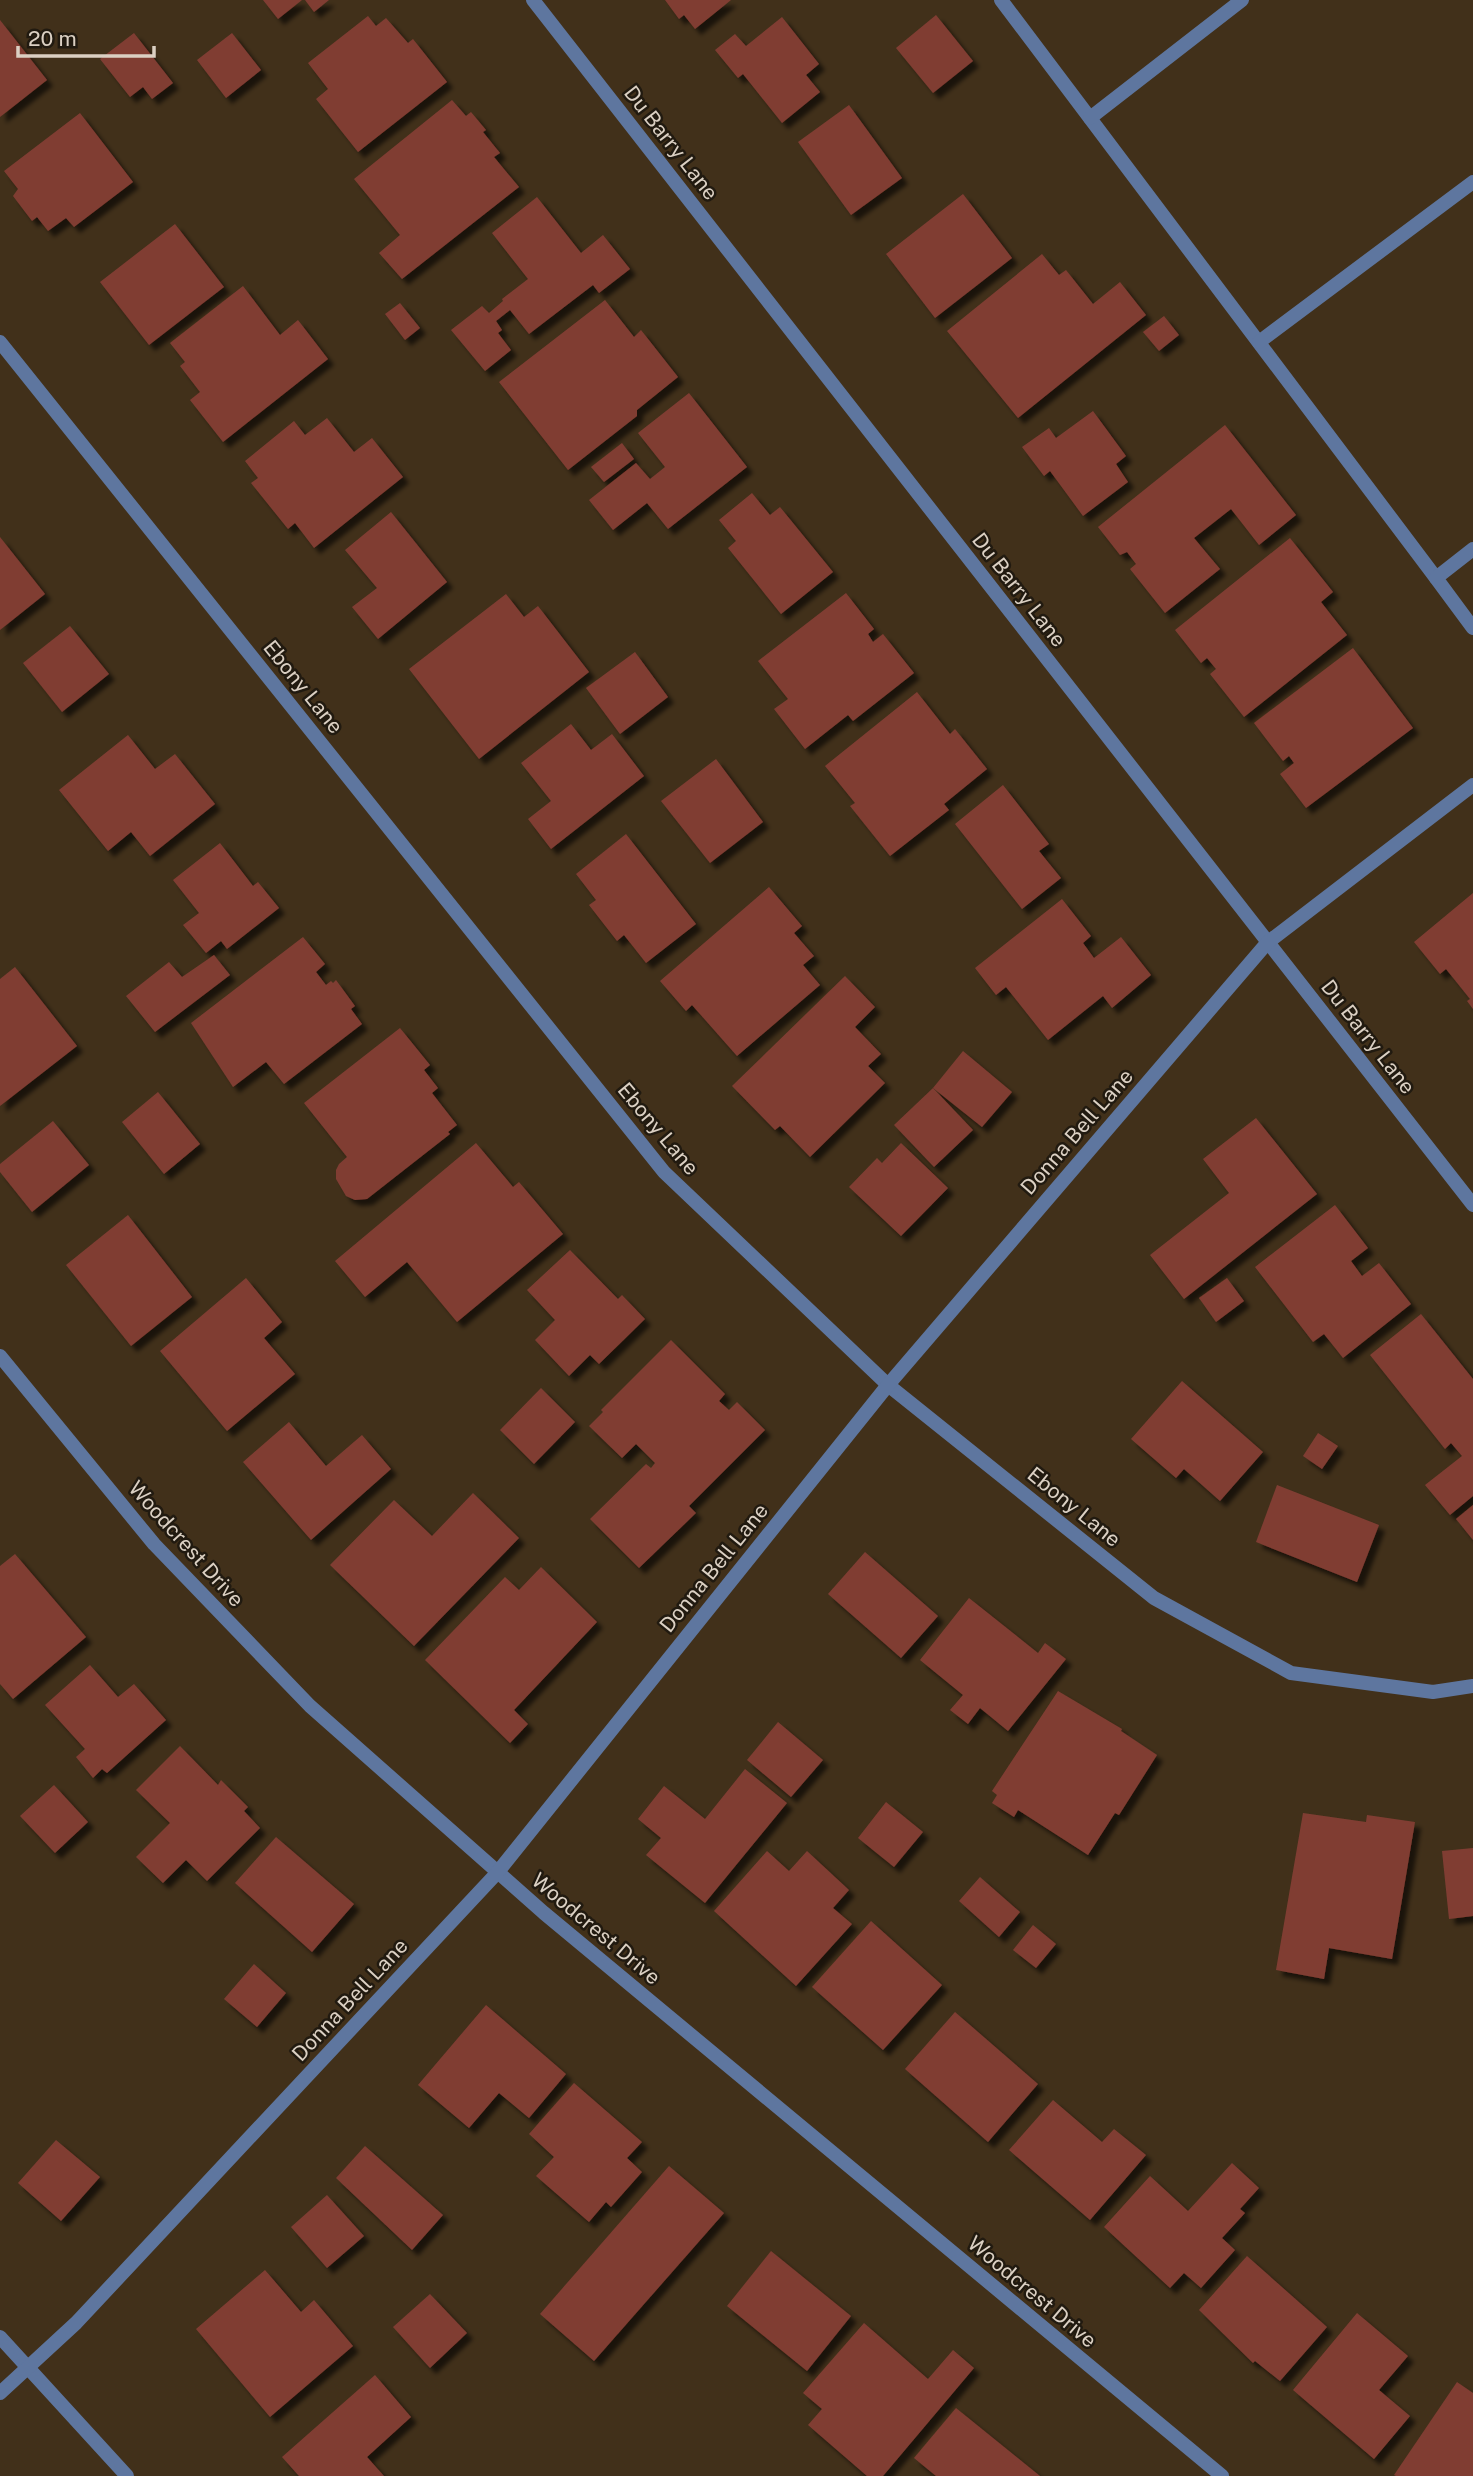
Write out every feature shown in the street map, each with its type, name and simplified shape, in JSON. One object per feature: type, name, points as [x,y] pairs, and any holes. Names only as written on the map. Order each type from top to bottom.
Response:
[{"type":"street","name":"Du Barry Lane","points":[[533,0],[1473,1205]]},
{"type":"street","points":[[1001,0],[1473,628]]},
{"type":"street","points":[[1090,117],[1242,0]]},
{"type":"street","points":[[1259,342],[1473,182]]},
{"type":"street","name":"Ebony Lane","points":[[0,342],[664,1172],[888,1385],[1154,1598],[1291,1673],[1433,1692],[1473,1686]]},
{"type":"street","points":[[1436,578],[1473,549]]},
{"type":"street","name":"Donna Bell Lane","points":[[0,2393],[76,2323],[497,1872],[888,1385],[1267,943],[1473,785]]},
{"type":"street","name":"Woodcrest Drive","points":[[0,1356],[154,1544],[291,1687],[369,1760],[497,1872],[1223,2476]]},
{"type":"street","points":[[0,2337],[127,2476]]},
{"type":"building","points":[[263,0],[302,0],[278,19]]},
{"type":"building","points":[[305,0],[329,0],[314,12]]},
{"type":"building","points":[[665,0],[731,0],[695,29],[684,15],[679,19]]},
{"type":"building","points":[[936,15],[973,61],[933,93],[896,48]]},
{"type":"building","points":[[368,16],[376,26],[386,18],[408,43],[413,39],[447,82],[358,152],[316,99],[328,89],[308,63]]},
{"type":"building","points":[[782,17],[819,64],[806,75],[820,92],[782,123],[743,74],[738,78],[715,50],[735,34],[746,46]]},
{"type":"building","points":[[0,20],[47,80],[0,117]]},
{"type":"building","points":[[134,33],[173,83],[152,99],[143,87],[130,97],[100,59]]},
{"type":"building","points":[[232,33],[261,70],[226,98],[197,60]]},
{"type":"building","points":[[452,100],[466,116],[471,112],[486,130],[483,132],[500,153],[494,157],[519,187],[402,279],[379,253],[400,235],[354,179]]},
{"type":"building","points":[[849,105],[902,178],[851,215],[798,142]]},
{"type":"building","points":[[80,113],[133,182],[74,227],[66,218],[48,231],[37,217],[32,221],[13,196],[18,189],[4,171]]},
{"type":"building","points":[[963,194],[1012,258],[935,318],[886,254]]},
{"type":"building","points":[[537,197],[581,253],[603,235],[630,269],[599,293],[593,285],[529,334],[510,310],[496,321],[502,330],[498,333],[511,350],[485,371],[451,330],[482,306],[489,313],[528,279],[492,233]]},
{"type":"building","points":[[175,224],[224,287],[149,345],[100,282]]},
{"type":"building","points":[[1042,254],[1059,275],[1066,270],[1093,304],[1120,282],[1146,315],[1018,418],[947,331]]},
{"type":"building","points":[[243,286],[280,335],[298,320],[328,359],[223,442],[190,400],[200,392],[180,366],[185,362],[170,343]]},
{"type":"building","points":[[605,300],[634,337],[641,330],[678,377],[637,410],[637,416],[568,470],[499,382]]},
{"type":"building","points":[[400,303],[420,328],[405,340],[385,314]]},
{"type":"building","points":[[1164,316],[1179,335],[1159,351],[1143,332]]},
{"type":"building","points":[[689,393],[747,467],[668,529],[647,503],[613,530],[589,500],[636,463],[650,479],[665,467],[638,433]]},
{"type":"building","points":[[1093,411],[1126,456],[1116,464],[1128,482],[1083,516],[1050,471],[1044,476],[1022,447],[1049,428],[1056,438]]},
{"type":"building","points":[[327,418],[354,452],[372,438],[403,477],[314,548],[295,523],[288,529],[251,483],[258,478],[245,461],[294,421],[305,435]]},
{"type":"building","points":[[1225,425],[1296,515],[1259,545],[1231,509],[1194,538],[1220,569],[1165,613],[1130,569],[1136,564],[1127,552],[1120,555],[1098,527]]},
{"type":"building","points":[[622,443],[634,459],[604,482],[591,467]]},
{"type":"building","points":[[752,493],[770,515],[780,507],[833,572],[781,614],[728,548],[736,541],[719,520]]},
{"type":"building","points":[[391,512],[447,582],[378,639],[352,607],[377,588],[345,550]]},
{"type":"building","points":[[0,537],[45,594],[0,630]]},
{"type":"building","points":[[1290,538],[1333,592],[1321,602],[1347,635],[1244,717],[1210,674],[1216,669],[1207,658],[1201,663],[1175,630]]},
{"type":"building","points":[[846,593],[874,629],[868,634],[873,642],[883,634],[914,673],[853,721],[848,715],[805,749],[774,709],[788,699],[758,661]]},
{"type":"building","points":[[506,594],[524,617],[538,606],[589,672],[479,759],[409,669]]},
{"type":"building","points":[[70,626],[109,674],[62,712],[23,663]]},
{"type":"building","points":[[1353,648],[1413,728],[1306,808],[1280,774],[1294,763],[1289,756],[1283,761],[1254,723]]},
{"type":"building","points":[[635,652],[668,697],[620,734],[586,688]]},
{"type":"building","points":[[917,692],[950,734],[955,729],[987,769],[944,804],[949,810],[890,856],[850,806],[855,803],[825,766]]},
{"type":"building","points":[[571,724],[591,750],[612,734],[644,776],[551,849],[528,819],[551,801],[521,763]]},
{"type":"building","points":[[128,735],[155,769],[175,754],[215,804],[150,856],[131,832],[108,851],[59,790]]},
{"type":"building","points":[[716,759],[763,822],[710,863],[661,801]]},
{"type":"building","points":[[1003,785],[1049,844],[1039,851],[1061,878],[1022,909],[955,824]]},
{"type":"building","points":[[626,834],[696,924],[646,963],[624,935],[617,941],[589,905],[596,900],[576,874]]},
{"type":"building","points":[[220,843],[253,886],[258,882],[279,908],[227,949],[221,941],[206,953],[183,925],[199,913],[173,880]]},
{"type":"building","points":[[769,887],[802,926],[794,933],[814,956],[803,965],[820,985],[737,1056],[692,1005],[686,1011],[660,981]]},
{"type":"building","points":[[1473,893],[1473,1009],[1467,1001],[1470,999],[1446,969],[1440,974],[1414,942]]},
{"type":"building","points":[[1062,899],[1091,936],[1083,943],[1094,958],[1121,937],[1151,975],[1112,1008],[1103,996],[1048,1040],[1006,987],[996,995],[975,968]]},
{"type":"building","points":[[303,937],[325,964],[316,972],[326,985],[336,980],[355,1006],[351,1009],[362,1024],[284,1084],[266,1062],[233,1087],[191,1023]]},
{"type":"building","points":[[214,955],[230,975],[155,1032],[126,996],[169,962],[182,977]]},
{"type":"building","points":[[15,967],[77,1046],[0,1106],[0,979]]},
{"type":"building","points":[[845,976],[875,1007],[855,1027],[881,1054],[868,1066],[885,1083],[810,1157],[780,1126],[775,1130],[732,1086]]},
{"type":"building","points":[[400,1028],[430,1065],[424,1070],[438,1088],[432,1093],[457,1125],[448,1132],[450,1134],[367,1199],[355,1200],[346,1196],[336,1179],[339,1164],[347,1157],[304,1103]]},
{"type":"building","points":[[963,1051],[1012,1092],[982,1127],[933,1088]]},
{"type":"building","points":[[933,1088],[973,1130],[934,1167],[894,1125]]},
{"type":"building","points":[[158,1092],[200,1144],[164,1174],[122,1122]]},
{"type":"building","points":[[1256,1118],[1317,1194],[1184,1299],[1150,1255],[1229,1193],[1203,1159]]},
{"type":"building","points":[[53,1121],[89,1165],[32,1212],[0,1172],[0,1164]]},
{"type":"building","points":[[476,1143],[513,1187],[519,1182],[563,1234],[457,1322],[407,1262],[365,1297],[335,1261]]},
{"type":"building","points":[[901,1143],[948,1188],[901,1236],[849,1187],[877,1158],[882,1163]]},
{"type":"building","points":[[1335,1205],[1368,1248],[1351,1261],[1362,1276],[1379,1263],[1411,1304],[1343,1358],[1324,1334],[1313,1342],[1255,1267]]},
{"type":"building","points":[[128,1215],[192,1297],[131,1346],[66,1265]]},
{"type":"building","points":[[570,1250],[618,1299],[622,1295],[645,1319],[599,1364],[590,1355],[569,1376],[535,1340],[555,1320],[527,1290]]},
{"type":"building","points":[[246,1278],[282,1322],[264,1338],[295,1374],[227,1431],[160,1351]]},
{"type":"building","points":[[1227,1278],[1244,1301],[1216,1322],[1199,1298]]},
{"type":"building","points":[[1421,1314],[1473,1379],[1473,1496],[1450,1515],[1425,1485],[1462,1456],[1451,1443],[1445,1449],[1370,1355]]},
{"type":"building","points":[[671,1340],[725,1394],[719,1401],[729,1410],[737,1402],[765,1430],[689,1506],[696,1513],[639,1568],[590,1519],[646,1464],[651,1468],[655,1463],[636,1444],[622,1458],[589,1426],[603,1412],[601,1410]]},
{"type":"building","points":[[1182,1381],[1263,1452],[1220,1501],[1184,1469],[1176,1478],[1131,1439]]},
{"type":"building","points":[[541,1388],[575,1422],[534,1464],[500,1430]]},
{"type":"building","points":[[289,1422],[326,1466],[362,1435],[391,1469],[311,1540],[243,1462]]},
{"type":"building","points":[[1318,1433],[1338,1446],[1322,1469],[1303,1456]]},
{"type":"building","points":[[1277,1485],[1379,1525],[1357,1582],[1256,1542]]},
{"type":"building","points":[[473,1493],[519,1538],[414,1646],[330,1565],[394,1500],[432,1536]]},
{"type":"building","points":[[1473,1505],[1473,1540],[1456,1519]]},
{"type":"building","points":[[865,1552],[938,1616],[901,1658],[828,1594]]},
{"type":"building","points":[[15,1554],[86,1637],[13,1699],[0,1684],[0,1566]]},
{"type":"building","points":[[541,1567],[597,1622],[514,1710],[528,1724],[510,1743],[425,1660],[505,1577],[519,1590]]},
{"type":"building","points":[[969,1598],[1038,1653],[1045,1643],[1066,1659],[1008,1731],[980,1708],[968,1724],[950,1710],[963,1695],[920,1660]]},
{"type":"building","points":[[90,1665],[118,1697],[134,1684],[166,1720],[107,1773],[102,1769],[93,1778],[76,1757],[85,1749],[45,1705]]},
{"type":"building","points":[[1058,1691],[1122,1729],[1121,1731],[1157,1755],[1119,1815],[1115,1813],[1088,1855],[1018,1810],[1014,1817],[992,1803],[997,1795],[992,1791]]},
{"type":"building","points":[[778,1722],[823,1760],[791,1797],[747,1760]]},
{"type":"building","points":[[180,1746],[218,1785],[221,1780],[248,1807],[244,1811],[260,1828],[207,1881],[186,1860],[163,1883],[136,1857],[170,1823],[136,1790]]},
{"type":"building","points":[[745,1769],[787,1803],[705,1903],[646,1855],[661,1838],[638,1819],[664,1786],[705,1819]]},
{"type":"building","points":[[54,1785],[88,1822],[55,1853],[20,1816]]},
{"type":"building","points":[[886,1802],[923,1832],[894,1867],[858,1838]]},
{"type":"building","points":[[1303,1813],[1366,1822],[1367,1815],[1415,1822],[1392,1959],[1329,1948],[1324,1979],[1276,1970]]},
{"type":"building","points":[[276,1837],[354,1904],[312,1952],[235,1883]]},
{"type":"building","points":[[1473,1848],[1473,1916],[1449,1919],[1442,1851]]},
{"type":"building","points":[[767,1851],[789,1871],[807,1851],[849,1890],[833,1908],[852,1924],[796,1986],[714,1911]]},
{"type":"building","points":[[980,1877],[1020,1912],[999,1937],[959,1901]]},
{"type":"building","points":[[871,1921],[942,1985],[883,2050],[812,1987]]},
{"type":"building","points":[[1033,1925],[1056,1944],[1036,1968],[1013,1950]]},
{"type":"building","points":[[254,1964],[286,1993],[257,2027],[224,1999]]},
{"type":"building","points":[[486,2005],[566,2074],[529,2118],[499,2093],[469,2128],[418,2085]]},
{"type":"building","points":[[955,2012],[1038,2084],[988,2142],[905,2069]]},
{"type":"building","points":[[574,2083],[642,2142],[627,2158],[642,2172],[611,2207],[606,2202],[589,2222],[536,2176],[554,2157],[529,2134]]},
{"type":"building","points":[[1053,2100],[1102,2142],[1114,2129],[1146,2155],[1090,2220],[1009,2150]]},
{"type":"building","points":[[56,2140],[100,2177],[61,2221],[18,2183]]},
{"type":"building","points":[[365,2146],[443,2215],[412,2250],[336,2178]]},
{"type":"building","points":[[1232,2163],[1259,2188],[1240,2209],[1245,2213],[1222,2238],[1235,2250],[1201,2288],[1184,2273],[1170,2288],[1104,2227],[1150,2176],[1188,2211]]},
{"type":"building","points":[[669,2166],[724,2213],[594,2361],[540,2314]]},
{"type":"building","points":[[327,2195],[364,2236],[327,2268],[291,2227]]},
{"type":"building","points":[[771,2251],[851,2316],[807,2371],[727,2306]]},
{"type":"building","points":[[1247,2256],[1327,2327],[1280,2381],[1255,2361],[1253,2363],[1199,2310]]},
{"type":"building","points":[[265,2270],[301,2312],[314,2300],[353,2346],[270,2417],[196,2329]]},
{"type":"building","points":[[430,2294],[467,2333],[430,2368],[393,2327]]},
{"type":"building","points":[[1357,2313],[1408,2356],[1379,2390],[1410,2416],[1374,2459],[1293,2390]]},
{"type":"building","points":[[864,2323],[928,2379],[953,2350],[974,2368],[883,2476],[867,2476],[808,2425],[822,2409],[803,2393]]},
{"type":"building","points":[[375,2375],[411,2417],[367,2457],[384,2476],[299,2476],[282,2457]]},
{"type":"building","points":[[1457,2382],[1473,2393],[1473,2476],[1394,2475]]},
{"type":"building","points":[[956,2408],[1040,2476],[936,2476],[914,2458]]}]
